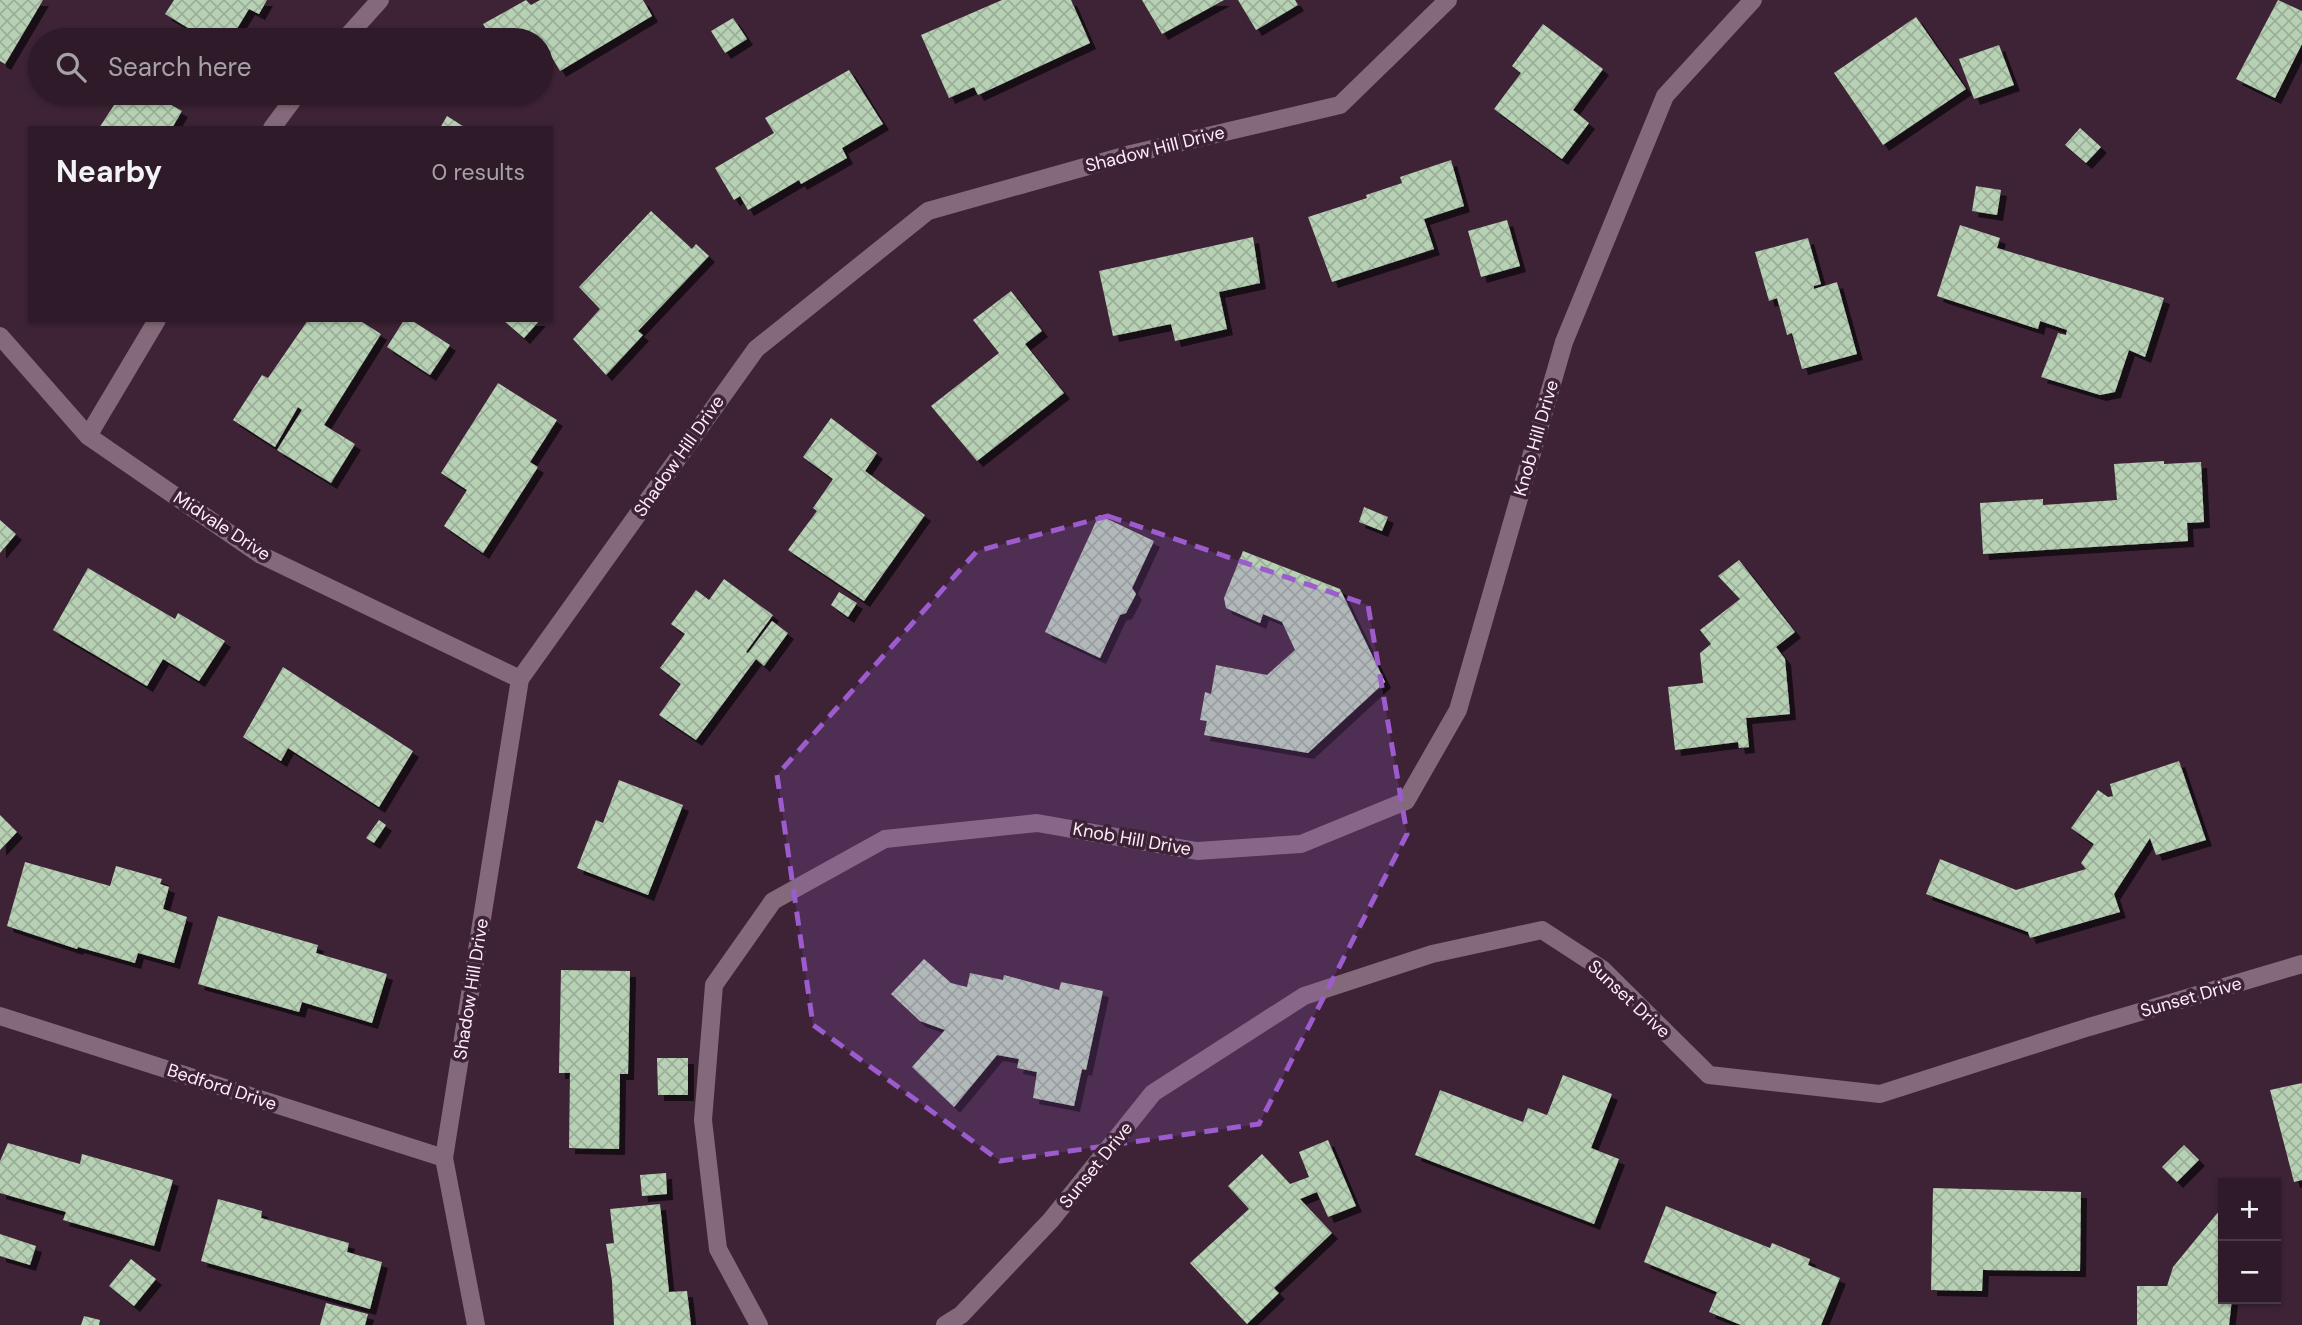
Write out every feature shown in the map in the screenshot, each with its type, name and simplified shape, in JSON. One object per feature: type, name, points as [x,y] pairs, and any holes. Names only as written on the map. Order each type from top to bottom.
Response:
[{"type":"street","points":[[355,28],[380,0]]},
{"type":"street","name":"Shadow Hill Drive","points":[[475,1325],[444,1158],[520,680],[756,349],[928,211],[1131,154],[1340,105],[1448,0]]},
{"type":"street","name":"Knob Hill Drive","points":[[759,1325],[718,1248],[704,1120],[714,985],[773,901],[885,839],[1037,822],[1197,851],[1301,844],[1406,802],[1458,710],[1564,342],[1665,96],[1753,0]]},
{"type":"street","points":[[273,126],[289,105]]},
{"type":"street","points":[[88,436],[156,322]]},
{"type":"street","name":"Midvale Drive","points":[[0,336],[88,436],[261,555],[520,680]]},
{"type":"street","name":"Sunset Drive","points":[[945,1325],[961,1315],[1051,1220],[1153,1093],[1304,996],[1432,954],[1542,930],[1602,969],[1709,1075],[1880,1094],[2089,1027],[2302,964]]},
{"type":"street","name":"Bedford Drive","points":[[0,1016],[444,1158]]},
{"type":"highlighted area","points":[[1108,516],[1368,605],[1407,834],[1259,1124],[1000,1161],[813,1025],[777,775],[977,551]]},
{"type":"building","points":[[0,0],[43,0],[5,64],[0,61]]},
{"type":"building","points":[[174,0],[267,0],[259,14],[249,9],[237,28],[188,28],[165,14]]},
{"type":"building","points":[[526,0],[531,5],[540,0],[643,0],[652,16],[560,71],[553,59],[553,28],[486,28],[483,24]]},
{"type":"building","points":[[1002,0],[1071,0],[1090,43],[978,95],[974,87],[949,98],[921,35]]},
{"type":"building","points":[[1142,0],[1224,0],[1162,34]]},
{"type":"building","points":[[1238,0],[1295,0],[1298,5],[1256,30]]},
{"type":"building","points":[[2278,0],[2302,11],[2302,44],[2275,98],[2236,79]]},
{"type":"building","points":[[1916,17],[1966,89],[1883,145],[1834,73]]},
{"type":"building","points":[[733,18],[747,39],[725,53],[711,31]]},
{"type":"building","points":[[1543,24],[1603,69],[1573,110],[1589,123],[1562,159],[1494,109],[1521,73],[1512,66]]},
{"type":"building","points":[[1999,45],[2014,85],[1974,99],[1959,59]]},
{"type":"building","points":[[849,70],[883,124],[842,148],[847,158],[801,184],[799,180],[748,210],[740,196],[734,200],[715,168],[774,133],[765,118]]},
{"type":"building","points":[[114,105],[171,105],[182,111],[173,126],[100,126]]},
{"type":"building","points":[[447,116],[463,126],[441,126]]},
{"type":"building","points":[[2080,128],[2101,147],[2086,163],[2065,145]]},
{"type":"building","points":[[1451,160],[1464,206],[1424,219],[1434,249],[1332,282],[1308,217],[1367,198],[1366,195],[1402,183],[1400,177]]},
{"type":"building","points":[[1976,186],[2001,190],[1997,215],[1972,211]]},
{"type":"building","points":[[651,211],[692,249],[696,244],[709,256],[638,331],[643,335],[606,375],[573,339],[600,309],[579,287]]},
{"type":"building","points":[[1507,220],[1520,266],[1481,277],[1468,231]]},
{"type":"building","points":[[1960,225],[2000,238],[1997,248],[2164,298],[2145,357],[2129,350],[2115,392],[2100,395],[2041,377],[2058,333],[2066,335],[2067,330],[2040,321],[2038,329],[1937,296]]},
{"type":"building","points":[[1253,237],[1260,283],[1219,292],[1227,329],[1175,341],[1171,324],[1113,336],[1099,271]]},
{"type":"building","points":[[1808,238],[1821,284],[1814,286],[1814,289],[1837,282],[1857,354],[1802,369],[1792,333],[1787,335],[1777,298],[1769,301],[1755,252]]},
{"type":"building","points":[[1011,291],[1042,331],[1025,344],[1064,393],[977,461],[931,406],[999,353],[973,320]]},
{"type":"building","points":[[307,322],[362,322],[381,334],[324,425],[355,444],[331,483],[277,450],[302,410],[298,407],[275,447],[233,420],[262,375],[268,378]]},
{"type":"building","points":[[403,322],[414,322],[450,345],[430,375],[387,347]]},
{"type":"building","points":[[505,322],[538,322],[524,338]]},
{"type":"building","points":[[498,383],[557,420],[530,462],[538,467],[483,553],[444,526],[467,490],[441,473]]},
{"type":"building","points":[[831,418],[877,453],[865,471],[925,515],[864,601],[788,550],[817,511],[813,508],[833,479],[803,457]]},
{"type":"building","points":[[2164,461],[2164,464],[2201,462],[2204,522],[2187,523],[2188,541],[1983,554],[1980,503],[2043,499],[2043,505],[2117,500],[2114,464]]},
{"type":"building","points":[[1364,507],[1388,517],[1382,531],[1359,522]]},
{"type":"building","points":[[1099,515],[1154,541],[1132,588],[1136,594],[1126,613],[1120,615],[1100,658],[1045,632]]},
{"type":"building","points":[[0,520],[16,534],[0,553]]},
{"type":"building","points":[[1243,551],[1340,589],[1385,682],[1308,753],[1204,735],[1207,721],[1200,720],[1205,692],[1211,694],[1216,665],[1267,675],[1295,650],[1282,622],[1263,614],[1260,623],[1226,608],[1224,598]]},
{"type":"building","points":[[1739,560],[1795,632],[1776,647],[1785,659],[1790,714],[1746,718],[1749,747],[1739,748],[1738,742],[1675,750],[1668,687],[1703,683],[1700,653],[1711,644],[1700,630],[1740,599],[1718,576]]},
{"type":"building","points":[[88,568],[175,619],[178,613],[225,641],[199,681],[163,659],[147,686],[53,630]]},
{"type":"building","points":[[724,579],[773,615],[746,652],[748,653],[772,621],[788,633],[764,666],[756,659],[696,740],[659,715],[681,684],[660,668],[685,634],[671,624],[696,590],[709,600]]},
{"type":"building","points":[[839,592],[857,603],[848,617],[831,605]]},
{"type":"building","points":[[283,667],[413,751],[379,807],[288,748],[281,761],[243,737]]},
{"type":"building","points":[[2179,761],[2206,840],[2156,855],[2150,838],[2114,894],[2120,912],[2030,938],[2028,932],[1926,894],[1940,859],[2016,890],[2086,869],[2081,863],[2094,844],[2071,828],[2098,790],[2108,797],[2113,796],[2110,784]]},
{"type":"building","points":[[619,780],[683,805],[648,895],[577,868],[596,820],[603,823]]},
{"type":"building","points":[[0,815],[17,832],[0,850]]},
{"type":"building","points":[[379,820],[386,825],[374,843],[366,838]]},
{"type":"building","points":[[25,862],[110,886],[116,866],[162,879],[160,884],[169,887],[163,909],[187,917],[174,963],[138,953],[135,963],[78,947],[77,949],[7,926]]},
{"type":"building","points":[[218,916],[318,945],[316,953],[387,974],[372,1023],[302,1002],[299,1012],[198,984]]},
{"type":"building","points":[[924,959],[951,983],[967,987],[970,973],[1003,980],[1004,975],[1059,990],[1061,982],[1103,991],[1086,1070],[1082,1069],[1074,1106],[1033,1098],[1037,1072],[1017,1068],[1019,1059],[997,1055],[954,1107],[912,1067],[945,1030],[920,1021],[891,994]]},
{"type":"building","points":[[561,970],[630,971],[628,1074],[620,1074],[619,1149],[569,1148],[570,1073],[559,1073]]},
{"type":"building","points":[[657,1058],[688,1058],[688,1095],[658,1095]]},
{"type":"building","points":[[1563,1075],[1612,1094],[1591,1148],[1619,1159],[1594,1224],[1415,1155],[1440,1090],[1523,1122],[1528,1108],[1547,1115]]},
{"type":"building","points":[[2302,1083],[2302,1180],[2294,1182],[2270,1090]]},
{"type":"building","points":[[1328,1140],[1356,1206],[1328,1217],[1317,1192],[1300,1199],[1332,1233],[1274,1288],[1279,1293],[1247,1324],[1190,1263],[1249,1209],[1228,1186],[1262,1154],[1290,1184],[1309,1177],[1299,1152]]},
{"type":"building","points":[[8,1143],[80,1164],[82,1154],[173,1180],[154,1246],[63,1220],[66,1212],[0,1193],[0,1161]]},
{"type":"building","points":[[2184,1145],[2199,1160],[2177,1182],[2162,1167]]},
{"type":"building","points":[[666,1173],[667,1194],[642,1196],[640,1175]]},
{"type":"building","points":[[1933,1188],[2081,1192],[2080,1271],[1983,1270],[1982,1291],[1931,1290]]},
{"type":"building","points":[[218,1199],[262,1211],[261,1218],[349,1243],[347,1252],[382,1262],[370,1309],[201,1261]]},
{"type":"building","points":[[660,1204],[669,1292],[687,1291],[691,1325],[614,1325],[612,1281],[606,1244],[614,1243],[610,1209]]},
{"type":"building","points":[[1666,1206],[1770,1248],[1772,1243],[1810,1259],[1808,1265],[1840,1278],[1821,1325],[1741,1325],[1709,1312],[1717,1292],[1644,1262]]},
{"type":"building","points":[[2218,1212],[2218,1304],[2231,1304],[2229,1325],[2137,1325],[2137,1286],[2167,1286],[2173,1267]]},
{"type":"building","points":[[0,1234],[36,1246],[30,1265],[0,1256]]},
{"type":"building","points":[[131,1259],[156,1279],[134,1306],[109,1286]]},
{"type":"building","points":[[326,1303],[368,1314],[365,1325],[320,1325]]},
{"type":"building","points":[[84,1316],[100,1320],[99,1325],[81,1325]]}]
